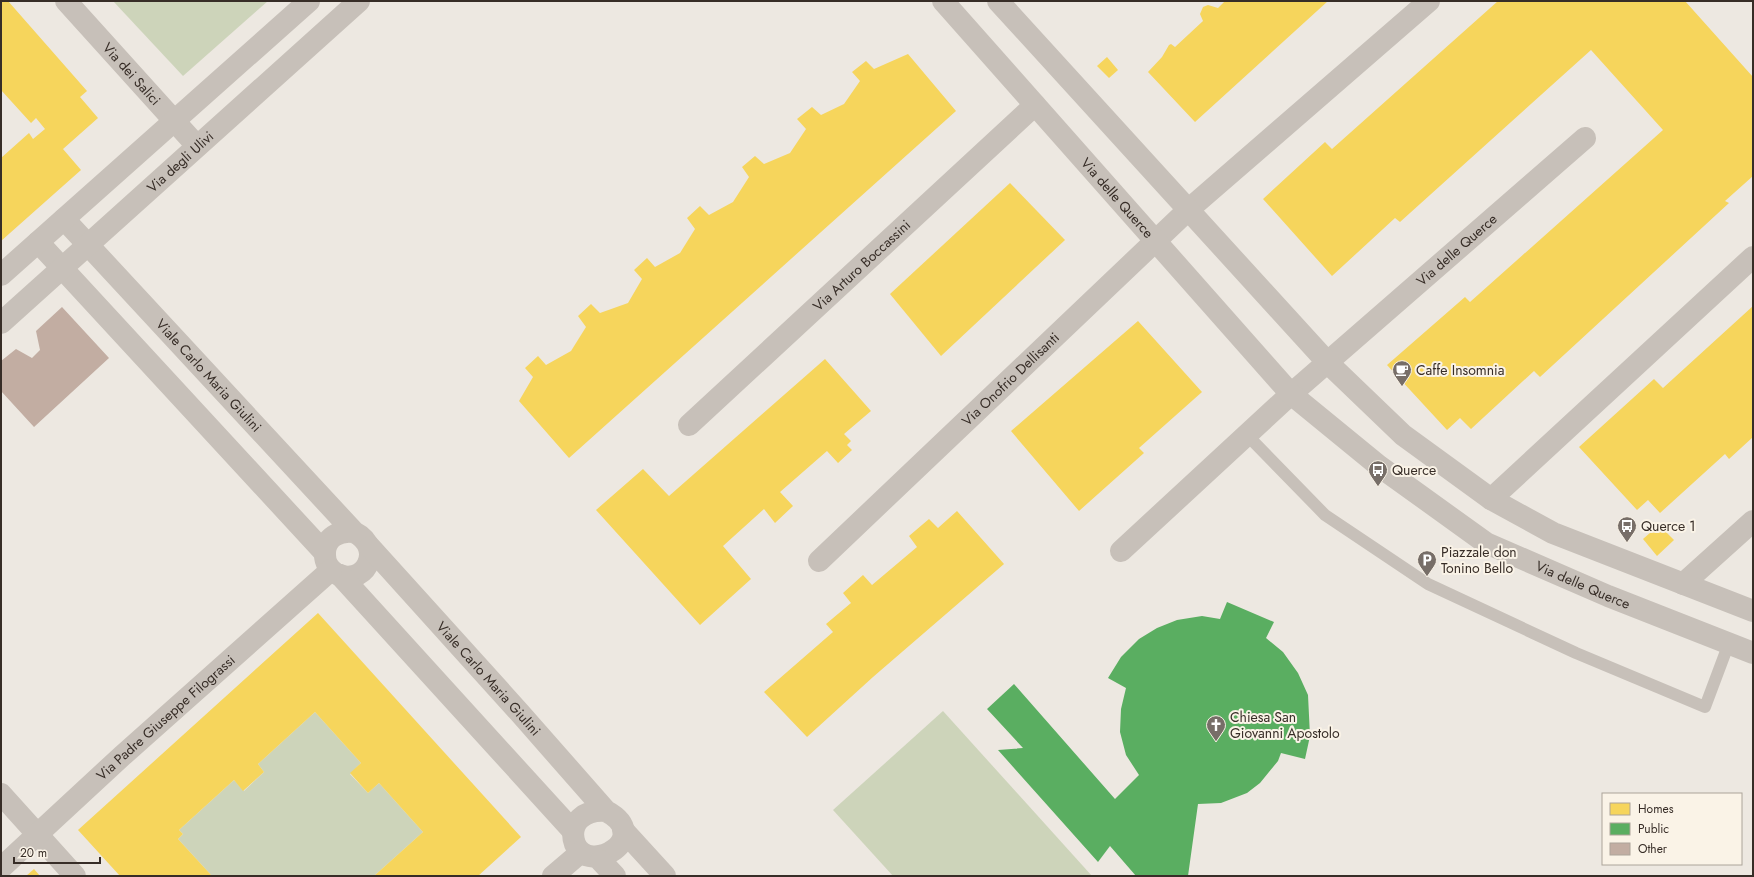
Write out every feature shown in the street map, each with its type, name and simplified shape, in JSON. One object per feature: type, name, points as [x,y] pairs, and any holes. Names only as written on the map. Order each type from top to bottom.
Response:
[{"type":"street","name":"Via dei Salici","points":[[66,1],[197,146]]},
{"type":"street","points":[[1,275],[309,1]]},
{"type":"street","name":"Via degli Ulivi","points":[[1,323],[359,1]]},
{"type":"street","name":"Via delle Querce","points":[[943,1],[1291,394],[1379,466],[1486,543],[1608,596],[1753,653]]},
{"type":"street","points":[[998,1],[1195,203],[1328,362],[1403,435],[1491,499],[1553,533],[1753,611]]},
{"type":"street","points":[[1195,203],[1429,1]]},
{"type":"street","name":"Via Arturo Boccassini","points":[[689,425],[1035,105]]},
{"type":"street","name":"Via delle Querce","points":[[1121,551],[1291,394],[1585,138]]},
{"type":"street","name":"Via Onofrio Dellisanti","points":[[819,561],[1195,203]]},
{"type":"street","name":"Viale Carlo Maria Giulini","points":[[64,219],[354,532]]},
{"type":"street","points":[[38,242],[573,831]]},
{"type":"street","points":[[1491,499],[1753,257]]},
{"type":"street","points":[[1683,584],[1753,522]]},
{"type":"street","points":[[347,531],[354,532],[366,540],[370,547],[371,554],[369,562],[361,572],[355,576],[332,566],[326,545],[334,535],[347,531]]},
{"type":"street","name":"Viale Carlo Maria Giulini","points":[[370,547],[606,811]]},
{"type":"street","name":"Via Padre Giuseppe Filograssi","points":[[1,868],[332,566]]},
{"type":"street","points":[[1,794],[75,876]]},
{"type":"street","points":[[623,830],[624,838],[621,847],[609,858],[608,868],[586,857],[580,853],[575,846],[573,831],[576,823],[589,812],[606,811],[617,818],[623,830],[665,876]]},
{"type":"street","points":[[553,876],[580,853]]},
{"type":"lane","points":[[1247,435],[1325,515],[1428,584],[1576,653],[1705,707],[1729,643]]},
{"type":"green space","points":[[113,1],[268,1],[183,76]]},
{"type":"green space","points":[[943,711],[1092,876],[893,876],[833,810]]},
{"type":"green space","points":[[315,712],[361,763],[350,774],[368,793],[379,783],[423,832],[374,876],[212,876],[178,839],[183,834],[179,830],[234,780],[244,791],[264,772],[258,764]]},
{"type":"building: Homes","points":[[1,1],[8,1],[87,91],[80,97],[98,118],[63,149],[81,170],[1,241],[1,158],[29,133],[33,139],[45,129],[36,118],[31,123],[1,90]]},
{"type":"building: Homes","points":[[1225,1],[1328,1],[1195,122],[1148,72],[1162,57],[1169,45],[1171,44],[1175,47],[1203,21],[1200,14],[1203,7],[1208,5],[1218,8]]},
{"type":"building: Homes","points":[[1498,1],[1685,1],[1753,77],[1753,176],[1725,201],[1729,203],[1540,377],[1534,371],[1471,429],[1460,418],[1447,430],[1387,365],[1465,297],[1470,302],[1663,130],[1591,50],[1400,222],[1395,218],[1332,276],[1263,199],[1325,142],[1332,149]]},
{"type":"building: Homes","points":[[908,54],[956,111],[569,458],[519,401],[533,377],[525,368],[538,356],[546,365],[571,351],[586,327],[578,316],[591,304],[600,313],[628,303],[642,279],[634,270],[647,258],[655,267],[680,253],[695,229],[687,218],[700,206],[709,215],[733,202],[749,177],[742,167],[755,156],[764,164],[790,153],[806,129],[797,119],[812,107],[821,115],[844,104],[860,81],[852,72],[866,61],[874,69]]},
{"type":"building: Homes","points":[[1107,57],[1118,70],[1109,78],[1097,66]]},
{"type":"building: Homes","points":[[1010,183],[1065,240],[941,356],[890,294]]},
{"type":"building: Homes","points":[[1753,306],[1753,437],[1729,459],[1725,454],[1660,513],[1648,500],[1637,510],[1579,447],[1654,379],[1663,388]]},
{"type":"building: Homes","points":[[1138,321],[1202,392],[1139,448],[1144,453],[1079,511],[1011,431]]},
{"type":"building: Homes","points":[[825,359],[871,411],[844,434],[851,441],[847,445],[852,450],[838,463],[827,451],[780,492],[793,506],[775,523],[764,509],[723,546],[751,579],[700,625],[596,510],[643,469],[669,496]]},
{"type":"building: Homes","points":[[957,511],[1004,564],[873,677],[807,737],[764,692],[833,632],[826,624],[851,603],[843,593],[863,575],[872,585],[917,547],[909,536],[929,519],[938,528]]},
{"type":"building: Homes","points":[[1659,525],[1674,540],[1657,556],[1643,539]]},
{"type":"building: Homes","points":[[318,613],[521,837],[478,876],[374,876],[423,832],[379,783],[368,793],[350,773],[361,763],[315,712],[258,764],[264,772],[243,791],[234,780],[179,830],[183,834],[178,839],[212,876],[120,876],[78,830]]},
{"type":"building: Homes","points":[[34,869],[40,876],[26,876]]},
{"type":"building: Public","name":"Chiesa San Giovanni Apostolo","points":[[1227,602],[1274,622],[1266,638],[1283,652],[1298,673],[1308,695],[1310,736],[1305,759],[1281,753],[1278,761],[1260,783],[1247,793],[1221,803],[1198,804],[1188,876],[1136,876],[1110,846],[1098,862],[998,750],[1023,748],[987,709],[1014,684],[1115,799],[1139,775],[1126,755],[1120,732],[1121,709],[1126,688],[1108,678],[1121,657],[1139,639],[1157,628],[1177,620],[1202,616],[1220,619]]},
{"type":"building: Other","points":[[62,307],[109,358],[34,427],[1,391],[1,361],[16,349],[32,358],[40,350],[36,331]]},
{"type":"place","name":"Caffe Insomnia","points":[[1402,387]]},
{"type":"place","name":"Querce","points":[[1378,487]]},
{"type":"place","name":"Querce 1","points":[[1627,543]]},
{"type":"place","name":"Piazzale don Tonino Bello","points":[[1427,577]]},
{"type":"place","name":"Chiesa San Giovanni Apostolo","points":[[1216,742]]}]
